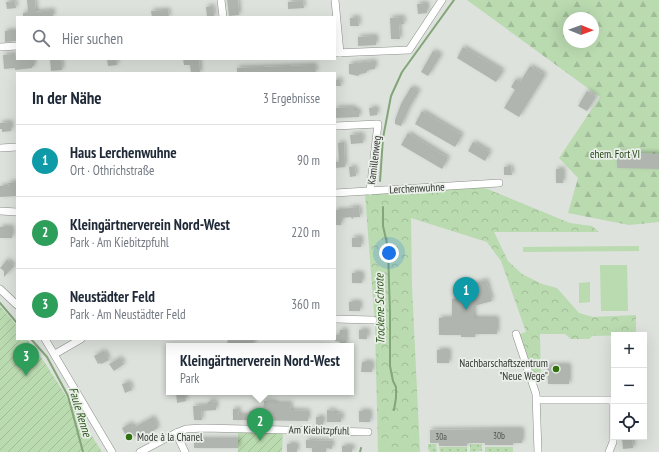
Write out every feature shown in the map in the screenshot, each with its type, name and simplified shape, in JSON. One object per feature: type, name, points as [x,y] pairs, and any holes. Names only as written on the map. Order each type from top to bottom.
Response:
[{"type":"street","points":[[221,0],[222,16]]},
{"type":"street","points":[[335,0],[336,16]]},
{"type":"street","points":[[336,18],[338,53],[409,50],[442,0]]},
{"type":"street","points":[[0,47],[16,46]]},
{"type":"street","name":"Kamillenweg","points":[[336,126],[378,124],[370,191]]},
{"type":"street","points":[[0,148],[16,147]]},
{"type":"street","name":"Lerchenwuhne","points":[[336,193],[498,183]]},
{"type":"street","points":[[0,211],[16,212]]},
{"type":"street","points":[[0,289],[16,304]]},
{"type":"street","points":[[336,319],[373,320]]},
{"type":"street","points":[[516,334],[535,388],[537,400],[538,452]]},
{"type":"street","points":[[46,340],[112,452]]},
{"type":"street","points":[[55,354],[79,340]]},
{"type":"street","points":[[537,400],[614,400],[613,442],[609,452]]},
{"type":"street","name":"Am Kiebitzpfuhl","points":[[140,452],[176,433],[203,428],[368,432]]},
{"type":"street","points":[[176,433],[185,452]]},
{"type":"green space","name":"ehem. Fort VI","points":[[467,0],[659,0],[659,222],[629,225],[568,213],[578,178],[559,158],[600,97]]},
{"type":"green space","points":[[474,187],[485,188],[570,223],[592,226],[599,232],[494,232],[508,261],[522,274],[542,284],[557,288],[579,313],[593,317],[636,315],[636,332],[611,332],[611,336],[592,336],[589,339],[571,339],[565,334],[540,334],[541,382],[535,381],[520,334],[526,332],[501,261],[487,242],[411,218],[412,287],[420,452],[378,452],[375,325],[365,194]]},
{"type":"green space","points":[[639,246],[639,251],[523,252],[523,247]]},
{"type":"green space","points":[[600,265],[627,265],[628,311],[601,311]]},
{"type":"green space","points":[[590,282],[590,302],[579,303],[579,283]]},
{"type":"green space","points":[[0,306],[16,325],[16,340],[28,340],[43,360],[102,452],[0,452]]},
{"type":"green space","points":[[238,428],[283,430],[282,452],[238,452]]},
{"type":"green space","points":[[428,444],[436,444],[437,452],[430,452],[428,449]]},
{"type":"green space","points":[[470,444],[482,444],[482,451],[470,452]]},
{"type":"green space","points":[[439,447],[467,447],[467,452],[440,452]]},
{"type":"green space","points":[[485,447],[513,447],[513,452],[485,452]]},
{"type":"building","points":[[27,0],[35,0],[36,12],[53,10],[53,16],[23,16],[23,13],[28,12]]},
{"type":"building","points":[[227,0],[238,0],[239,15],[229,16]]},
{"type":"building","points":[[15,1],[16,8],[7,9],[6,2]]},
{"type":"building","points":[[303,1],[304,8],[288,9],[288,2]]},
{"type":"building","points":[[427,3],[427,13],[418,14],[417,4]]},
{"type":"building","points":[[213,6],[214,16],[207,16],[206,7]]},
{"type":"building","points":[[168,10],[169,16],[152,16],[151,11]]},
{"type":"building","points":[[358,17],[359,26],[350,26],[350,18]]},
{"type":"building","points":[[403,17],[404,24],[399,25],[400,39],[391,39],[390,18]]},
{"type":"building","points":[[5,31],[16,31],[16,41],[5,42]]},
{"type":"building","points":[[376,36],[376,45],[358,46],[358,37]]},
{"type":"building","points":[[463,47],[503,71],[496,82],[457,58]]},
{"type":"building","points":[[433,51],[441,55],[428,76],[421,72]]},
{"type":"building","points":[[15,54],[16,60],[34,60],[34,66],[32,66],[32,68],[15,70],[15,68],[4,69],[3,55]]},
{"type":"building","points":[[50,60],[61,60],[62,70],[51,71]]},
{"type":"building","points":[[107,60],[116,60],[117,65],[108,66]]},
{"type":"building","points":[[183,60],[199,60],[200,72],[191,72],[190,65],[184,65]]},
{"type":"building","points":[[375,61],[375,69],[368,70],[366,73],[358,76],[349,74],[349,64]]},
{"type":"building","points":[[315,65],[316,72],[237,72],[237,68]]},
{"type":"building","points":[[530,66],[545,75],[519,117],[504,108],[515,90],[511,87],[516,79],[520,82]]},
{"type":"building","points":[[340,79],[341,86],[336,86],[336,80]]},
{"type":"building","points":[[411,87],[419,91],[401,126],[395,124],[401,104]]},
{"type":"building","points":[[587,91],[596,97],[587,111],[578,106]]},
{"type":"building","points":[[354,107],[354,110],[359,110],[359,117],[336,118],[336,108]]},
{"type":"building","points":[[369,108],[377,108],[377,115],[370,116]]},
{"type":"building","points":[[422,111],[462,135],[455,147],[415,124]]},
{"type":"building","points":[[11,122],[11,131],[2,132],[2,129],[0,129],[0,123]]},
{"type":"building","points":[[408,133],[448,158],[442,169],[401,145]]},
{"type":"building","points":[[362,134],[363,143],[351,144],[350,135]]},
{"type":"building","points":[[473,142],[490,152],[485,161],[468,151]]},
{"type":"building","points":[[338,143],[344,143],[345,167],[336,168],[336,162],[339,162]]},
{"type":"building","points":[[617,153],[659,154],[659,169],[617,168]]},
{"type":"building","points":[[349,167],[355,167],[356,176],[350,177]]},
{"type":"building","points":[[504,167],[511,167],[512,175],[504,175]]},
{"type":"building","points":[[556,169],[563,169],[563,183],[556,183]]},
{"type":"building","points":[[16,182],[16,196],[0,197],[0,186],[9,186],[8,183]]},
{"type":"building","points":[[359,207],[360,217],[354,217],[352,219],[351,217],[341,218],[341,225],[336,225],[336,210],[349,210],[349,208]]},
{"type":"building","points":[[0,227],[12,227],[12,238],[0,238]]},
{"type":"building","points":[[361,237],[361,247],[352,247],[352,238]]},
{"type":"building","points":[[7,260],[14,266],[4,277],[4,271],[0,268]]},
{"type":"building","points":[[352,273],[362,273],[362,283],[352,283]]},
{"type":"building","points":[[486,280],[492,301],[474,306],[474,318],[497,318],[497,334],[475,334],[475,337],[461,337],[461,335],[439,335],[439,318],[452,318],[452,299],[457,299],[457,289],[475,289],[473,284]]},
{"type":"building","points":[[349,302],[360,302],[360,311],[349,311]]},
{"type":"building","points":[[340,330],[346,330],[346,343],[335,341],[336,335],[340,335]]},
{"type":"building","points":[[359,330],[368,330],[367,339],[359,339]]},
{"type":"building","points":[[228,340],[254,340],[253,343],[227,343]]},
{"type":"building","points":[[437,350],[449,350],[449,363],[437,363]]},
{"type":"building","points":[[104,351],[109,360],[98,364],[94,356]]},
{"type":"building","points":[[120,358],[124,364],[114,371],[109,364]]},
{"type":"building","points":[[362,362],[372,362],[372,372],[361,372]]},
{"type":"building","points":[[547,365],[569,365],[569,384],[548,384]]},
{"type":"building","points":[[129,382],[132,390],[125,393],[122,384]]},
{"type":"building","points":[[176,395],[185,395],[186,401],[177,403]]},
{"type":"building","points":[[264,401],[291,403],[290,410],[308,411],[308,421],[233,420],[233,409],[239,409],[238,415],[249,415],[249,411],[253,411],[253,409],[263,409]]},
{"type":"building","points":[[208,402],[216,402],[216,410],[201,411],[202,420],[194,420],[193,406],[208,405]]},
{"type":"building","points":[[327,410],[342,414],[341,422],[327,422]]},
{"type":"building","points":[[359,411],[370,411],[370,422],[359,422]]},
{"type":"building","points":[[153,417],[158,428],[146,435],[144,431],[128,440],[122,428],[131,423],[133,428]]},
{"type":"building","points":[[316,417],[323,417],[323,425],[316,425]]},
{"type":"building","points":[[522,429],[522,443],[513,443],[513,445],[485,445],[485,443],[467,443],[467,446],[439,446],[439,443],[430,443],[430,430]]},
{"type":"building","points":[[194,439],[238,439],[238,448],[194,448]]},
{"type":"building","points":[[306,440],[332,441],[332,449],[326,448],[326,452],[312,452],[312,448],[306,448]]},
{"type":"building","points":[[622,440],[632,440],[633,448],[623,449]]},
{"type":"building","points":[[287,444],[297,444],[297,452],[287,452]]},
{"type":"building","points":[[342,446],[353,446],[352,452],[342,452]]},
{"type":"waterway","name":"Trockene Schrote","points":[[380,181],[383,138],[391,96],[402,72],[454,0]]},
{"type":"waterway","name":"Trockene Schrote","points":[[383,207],[383,226],[388,248],[390,366],[393,381],[396,387],[394,410]]},
{"type":"waterway","name":"Faule Renne","points":[[0,303],[16,322]]},
{"type":"waterway","name":"Faule Renne","points":[[32,340],[47,357],[68,396],[83,452]]},
{"type":"waterway","name":"Trockene Schrote","points":[[360,452],[361,448]]},
{"type":"place","name":"Haus Lerchenwuhne","points":[[466,310]]},
{"type":"place","name":"Nachbarschaftszentrum \"Neue Wege\"","points":[[556,369]]},
{"type":"place","name":"Neustädter Feld","points":[[26,376]]},
{"type":"place","name":"Mode à la Chanel","points":[[129,437]]},
{"type":"place","name":"Kleingärtnerverein Nord-West","points":[[260,441]]}]
